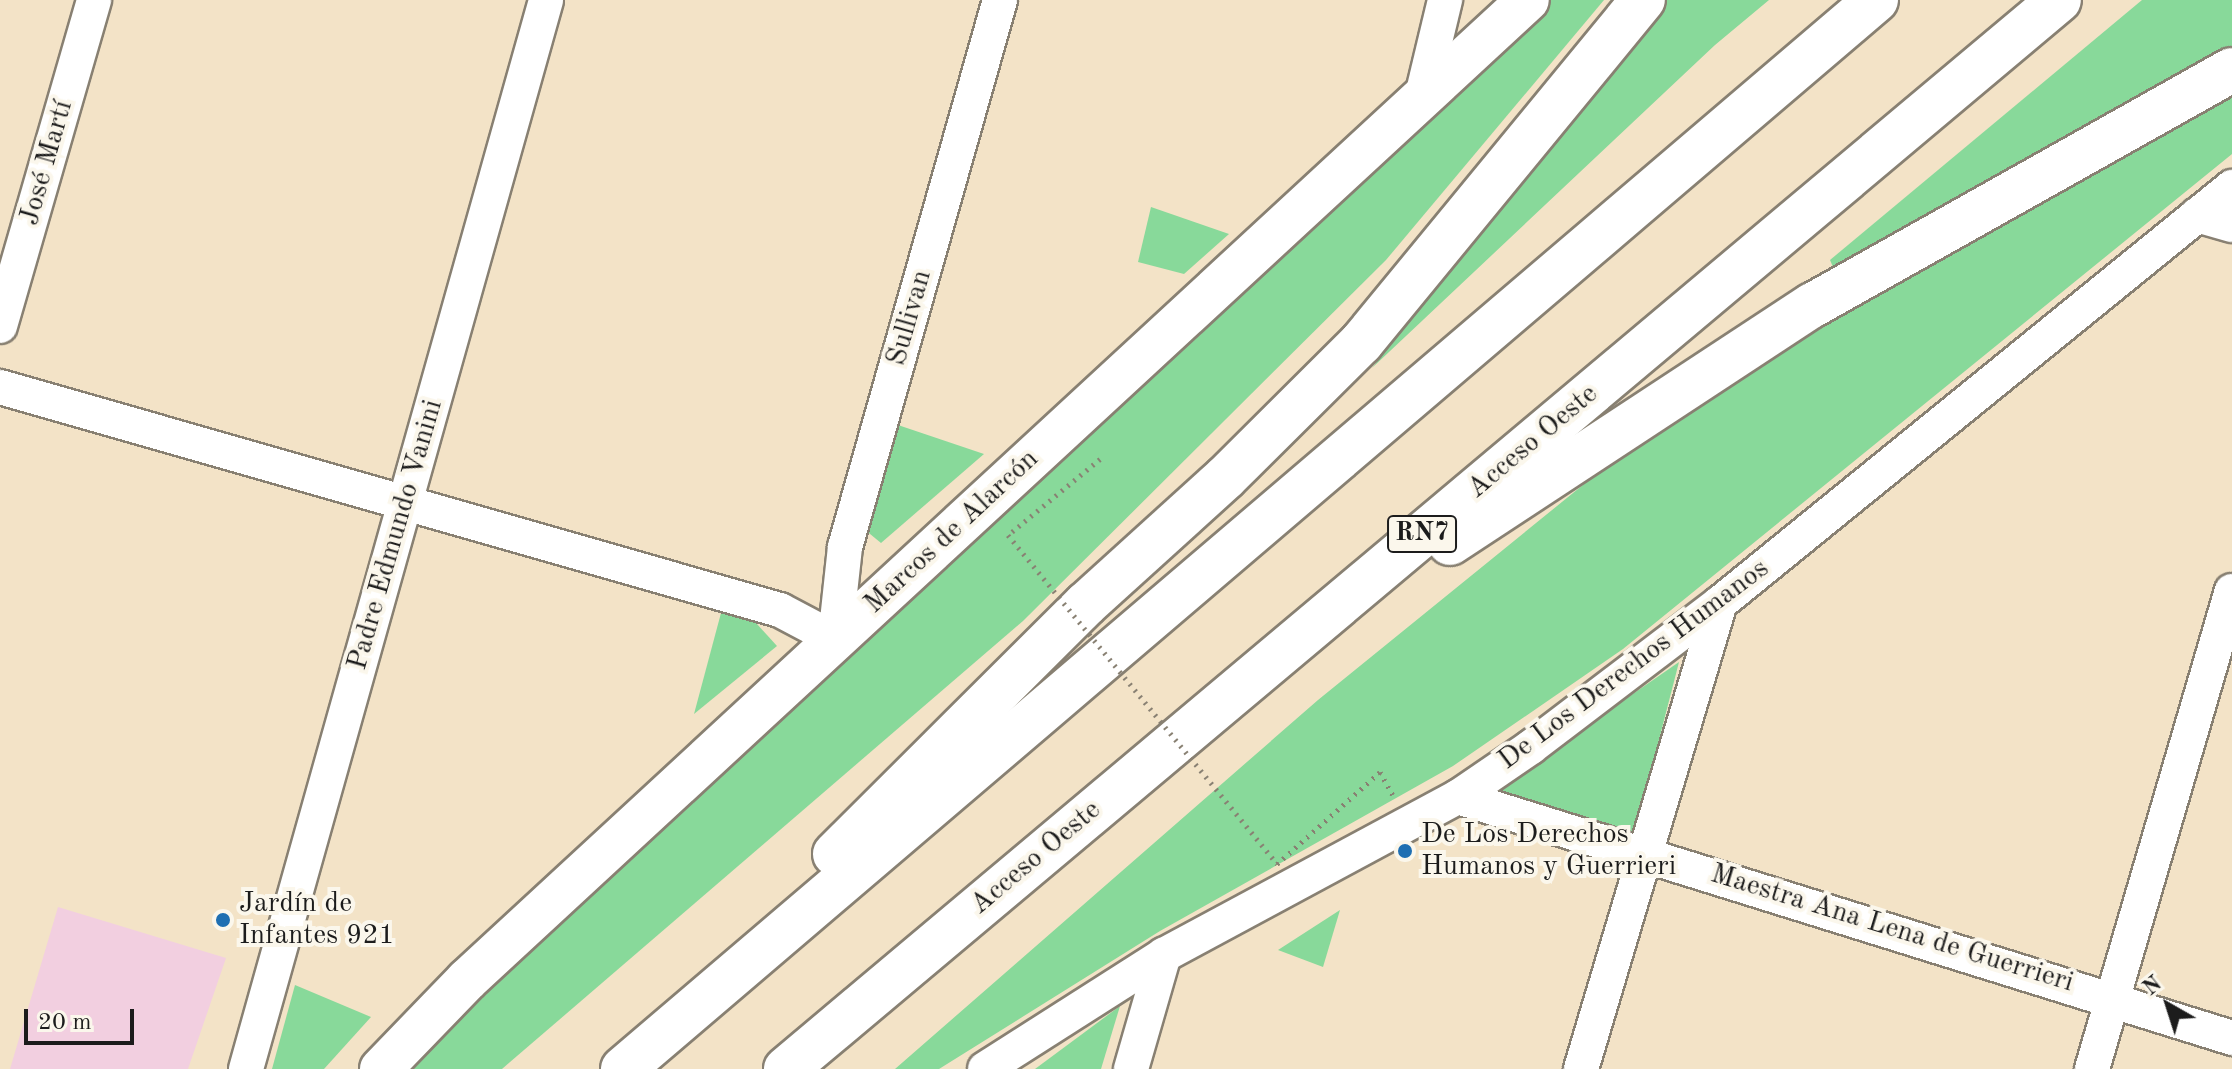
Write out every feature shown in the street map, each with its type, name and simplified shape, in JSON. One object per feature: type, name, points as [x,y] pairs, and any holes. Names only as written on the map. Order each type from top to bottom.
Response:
[{"type":"highway","points":[[621,1069],[1086,604],[1225,478],[1361,343],[1643,0]]},
{"type":"highway","points":[[621,1069],[1876,0]]},
{"type":"highway","name":"Acceso Oeste","points":[[786,1069],[2059,0]]},
{"type":"highway","points":[[1249,679],[1641,413],[1813,305],[2232,70]]},
{"type":"street","name":"José Martí","points":[[0,326],[94,0]]},
{"type":"street","name":"Padre Edmundo Vanini","points":[[246,1069],[546,0]]},
{"type":"street","name":"Sullivan","points":[[835,639],[845,547],[1000,0]]},
{"type":"street","points":[[1422,96],[1445,0]]},
{"type":"street","name":"Marcos de Alarcón","points":[[381,1069],[467,980],[1528,0]]},
{"type":"street","name":"De Los Derechos Humanos","points":[[985,1069],[1164,955],[1458,797],[1720,603],[2232,187]]},
{"type":"street","points":[[2197,215],[2232,225]]},
{"type":"street","points":[[0,387],[780,610],[835,639]]},
{"type":"street","points":[[2092,1069],[2232,591]]},
{"type":"street","points":[[1581,1069],[1720,603]]},
{"type":"street","name":"Maestra Ana Lena de Guerrieri","points":[[1458,797],[2114,998],[2232,1038]]},
{"type":"street","points":[[1131,1069],[1164,955]]},
{"type":"path","points":[[1100,459],[1008,535],[1277,864],[1380,772]]},
{"type":"shaded area","points":[[58,907],[226,958],[188,1069],[10,1069]]},
{"type":"green space","points":[[1544,0],[1604,0],[1386,260],[1023,621],[502,1069],[399,1069]]},
{"type":"green space","points":[[1664,0],[1769,0],[1715,45],[1372,368]]},
{"type":"green space","points":[[2142,0],[2232,0],[2232,53],[1833,267],[1830,260]]},
{"type":"green space","points":[[2232,81],[2232,154],[1623,649],[1453,766],[1160,931],[939,1069],[895,1069],[1318,700],[1626,450],[1752,364]]},
{"type":"green space","points":[[1151,207],[1229,234],[1184,274],[1138,262]]},
{"type":"green space","points":[[895,424],[984,454],[881,543],[864,529]]},
{"type":"green space","points":[[721,613],[756,623],[777,646],[694,714]]},
{"type":"green space","points":[[1679,662],[1633,841],[1478,801]]},
{"type":"green space","points":[[1340,910],[1323,967],[1278,950]]},
{"type":"green space","points":[[295,985],[371,1017],[324,1069],[272,1069]]},
{"type":"green space","points":[[1120,1006],[1101,1069],[1035,1069]]},
{"type":"place","name":"De Los Derechos Humanos y Guerrieri","points":[[1405,851]]},
{"type":"place","name":"Jardín de Infantes 921","points":[[223,920]]}]
